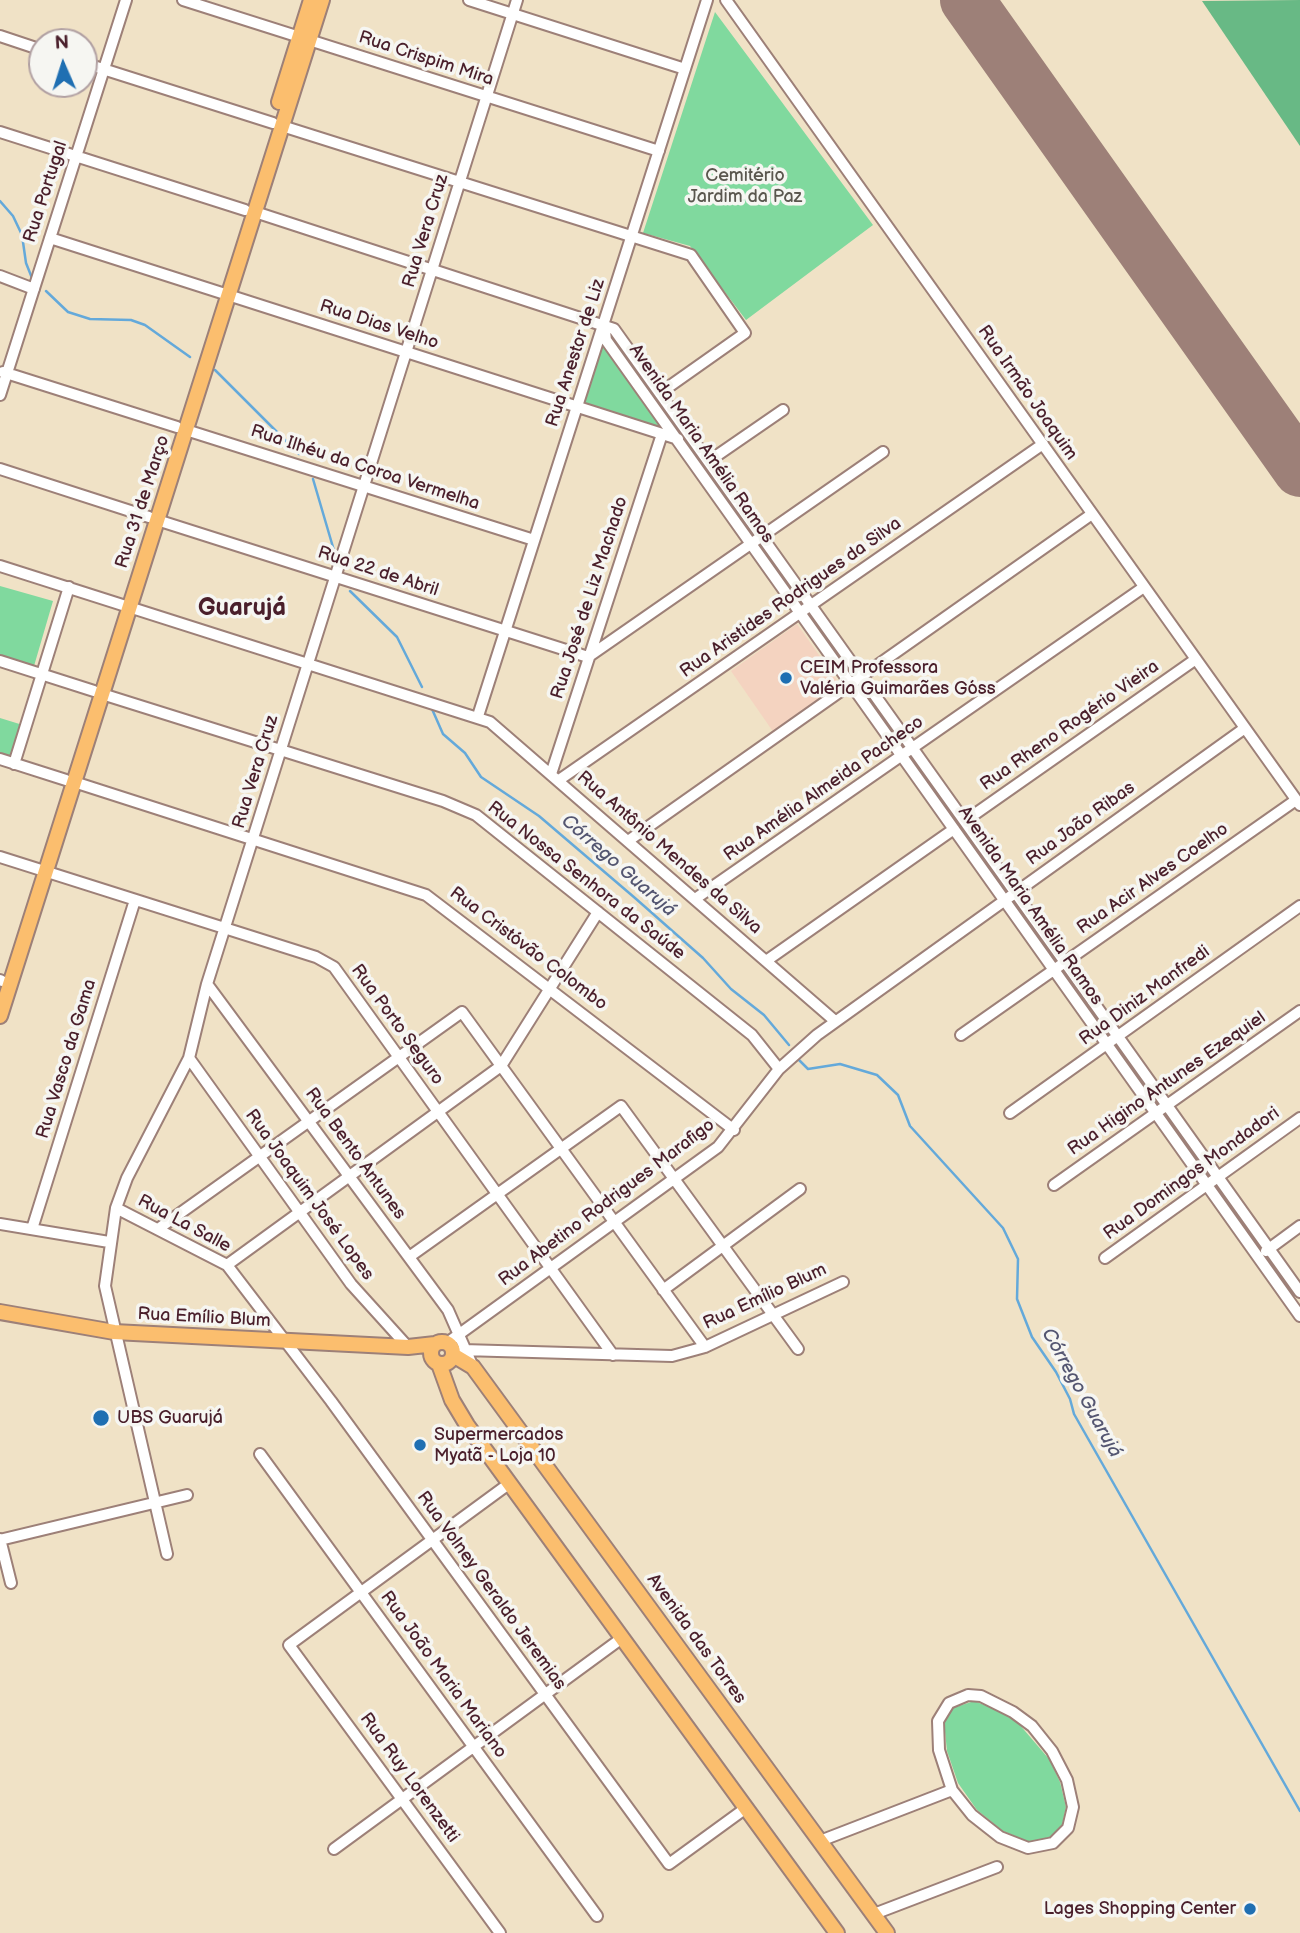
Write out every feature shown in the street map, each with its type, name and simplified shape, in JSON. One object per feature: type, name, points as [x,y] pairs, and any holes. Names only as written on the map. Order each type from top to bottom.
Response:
[{"type":"main road","name":"Rua 31 de Março","points":[[0,1016],[42,870],[304,39],[312,0]]},
{"type":"main road","name":"Rua 31 de Março","points":[[304,39],[322,0]]},
{"type":"main road","name":"Rua 31 de Março","points":[[1,983],[42,870]]},
{"type":"main road","name":"Rua Emílio Blum","points":[[0,1312],[114,1332],[448,1349]]},
{"type":"main road","name":"Avenida das Torres","points":[[448,1349],[473,1367],[887,1933]]},
{"type":"main road","points":[[448,1349],[459,1412],[837,1933]]},
{"type":"street","name":"Rua Portugal","points":[[0,395],[3,372],[34,289],[125,0]]},
{"type":"street","name":"Rua Crispim Mira","points":[[183,0],[659,151]]},
{"type":"street","points":[[469,0],[685,69]]},
{"type":"street","name":"Rua Vera Cruz","points":[[167,1554],[105,1286],[109,1242],[116,1208],[127,1178],[188,1058],[207,984],[517,0]]},
{"type":"street","name":"Rua Anestor de Liz","points":[[478,716],[707,0]]},
{"type":"street","name":"Rua Irmão Joaquim","points":[[726,0],[1298,803]]},
{"type":"street","points":[[0,36],[28,45]]},
{"type":"street","points":[[98,67],[691,255],[745,333],[660,393]]},
{"type":"street","points":[[0,132],[604,323]]},
{"type":"street","name":"Rua Dias Velho","points":[[50,238],[697,445]]},
{"type":"street","points":[[0,276],[34,289]]},
{"type":"street","name":"Avenida Maria Amélia Ramos","points":[[604,323],[614,329],[709,461],[1300,1292]]},
{"type":"street","name":"Avenida Maria Amélia Ramos","points":[[604,323],[606,340],[1300,1316]]},
{"type":"street","name":"Rua Ilhéu da Coroa Vermelha","points":[[3,372],[534,540]]},
{"type":"street","points":[[709,461],[783,410]]},
{"type":"street","name":"Rua José de Liz Machado","points":[[555,777],[588,657],[662,434]]},
{"type":"street","name":"Rua Aristides Rodrigues da Silva","points":[[555,777],[800,613],[1042,444]]},
{"type":"street","points":[[588,657],[883,452]]},
{"type":"street","name":"Rua 22 de Abril","points":[[0,469],[588,657]]},
{"type":"street","points":[[628,841],[1093,514]]},
{"type":"street","name":"Rua Antônio Mendes da Silva","points":[[0,566],[478,716],[503,732],[835,1021]]},
{"type":"street","points":[[15,764],[69,587]]},
{"type":"street","name":"Rua Amélia Almeida Pacheco","points":[[695,899],[1144,587]]},
{"type":"street","name":"Rua Rheno Rogério Vieira","points":[[965,821],[1196,659]]},
{"type":"street","name":"Rua Nossa Senhora da Saúde","points":[[0,662],[468,811],[752,1035],[779,1069]]},
{"type":"street","name":"Rua João Ribas","points":[[835,1021],[1245,728]]},
{"type":"street","name":"Rua Cristóvão Colombo","points":[[0,759],[426,895],[734,1130]]},
{"type":"street","name":"Rua Acir Alves Coelho","points":[[961,1035],[1298,803]]},
{"type":"street","points":[[766,961],[954,829]]},
{"type":"street","name":"Rua Porto Seguro","points":[[0,858],[325,961],[340,974],[613,1355]]},
{"type":"street","name":"Rua Vasco da Gama","points":[[32,1229],[135,900]]},
{"type":"street","name":"Rua Diniz Manfredi","points":[[1010,1113],[1300,906]]},
{"type":"street","points":[[227,1265],[501,1066],[598,912]]},
{"type":"street","name":"Rua Bento Antunes","points":[[207,984],[448,1310],[448,1349]]},
{"type":"street","name":"Rua Higino Antunes Ezequiel","points":[[1054,1185],[1300,1011]]},
{"type":"street","points":[[158,1229],[461,1012],[705,1347]]},
{"type":"street","name":"Rua Abetino Rodrigues Marafigo","points":[[448,1349],[549,1267],[718,1147],[734,1130],[779,1069],[835,1021]]},
{"type":"street","name":"Rua Joaquim José Lopes","points":[[188,1058],[351,1284],[408,1348]]},
{"type":"street","points":[[409,1257],[621,1106],[798,1349]]},
{"type":"street","name":"Rua Domingos Mondadori","points":[[1105,1258],[1300,1118]]},
{"type":"street","points":[[663,1290],[800,1189]]},
{"type":"street","name":"Rua La Salle","points":[[116,1208],[227,1265],[283,1341]]},
{"type":"street","points":[[0,1224],[109,1242]]},
{"type":"street","points":[[1258,1256],[1300,1226]]},
{"type":"street","name":"Rua Emílio Blum","points":[[448,1349],[672,1356],[705,1347],[844,1282]]},
{"type":"street","name":"Rua Volney Geraldo Jeremias","points":[[283,1341],[669,1864],[746,1808]]},
{"type":"street","name":"Rua João Maria Mariano","points":[[260,1454],[597,1916]]},
{"type":"street","points":[[361,1592],[510,1483]]},
{"type":"street","points":[[11,1583],[0,1540],[187,1495]]},
{"type":"street","name":"Rua Ruy Lorenzetti","points":[[361,1592],[289,1645],[500,1933]]},
{"type":"street","points":[[334,1849],[622,1638]]},
{"type":"street","points":[[968,1695],[981,1696],[1023,1719],[1052,1751],[1070,1793],[1071,1821],[1064,1834],[1053,1843],[1034,1849],[1021,1847],[981,1823],[952,1790],[939,1750],[937,1721],[944,1708],[954,1699],[968,1695]]},
{"type":"street","points":[[820,1842],[952,1790]]},
{"type":"street","points":[[874,1914],[997,1867]]},
{"type":"shaded area","name":"CEIM Professora Valéria Guimarães Góss","points":[[797,624],[841,686],[774,733],[731,671]]},
{"type":"green space","points":[[1300,0],[1300,146],[1202,1]]},
{"type":"green space","name":"Cemitério Jardim da Paz","points":[[715,12],[873,225],[746,320],[690,246],[643,233]]},
{"type":"green space","points":[[604,323],[606,340],[676,438],[577,407]]},
{"type":"green space","points":[[0,586],[53,601],[34,666],[0,656]]},
{"type":"green space","points":[[0,718],[26,726],[14,764],[0,759]]},
{"type":"green space","points":[[974,1701],[1000,1711],[1019,1724],[1049,1759],[1060,1782],[1066,1807],[1062,1825],[1050,1837],[1029,1842],[1003,1831],[977,1810],[958,1783],[947,1751],[944,1722],[953,1708]]},
{"type":"waterway","name":"Córrego Guarujá","points":[[0,201],[13,216],[22,235],[26,263],[32,278]]},
{"type":"waterway","name":"Córrego Guarujá","points":[[46,291],[68,312],[90,319],[131,320],[145,325],[190,357]]},
{"type":"waterway","name":"Córrego Guarujá","points":[[215,370],[299,454]]},
{"type":"waterway","name":"Córrego Guarujá","points":[[313,479],[335,554]]},
{"type":"waterway","name":"Córrego Guarujá","points":[[350,591],[397,637],[422,687]]},
{"type":"waterway","name":"Córrego Guarujá","points":[[432,709],[443,734],[465,753],[481,777],[539,816],[635,898],[703,958],[731,989],[764,1015],[789,1045]]},
{"type":"waterway","name":"Córrego Guarujá","points":[[799,1060],[808,1069],[840,1064],[877,1075],[898,1095],[910,1126],[1003,1228],[1018,1259],[1017,1299],[1032,1337],[1056,1372],[1070,1399],[1074,1414],[1300,1811]]},
{"type":"runway","points":[[967,0],[1300,470]]},
{"type":"place","name":"CEIM Professora Valéria Guimarães Góss","points":[[786,678]]},
{"type":"place","name":"UBS Guarujá","points":[[101,1418]]},
{"type":"place","name":"Supermercados Myatã - Loja 10","points":[[420,1445]]},
{"type":"place","name":"Lages Shopping Center","points":[[1250,1909]]},
{"type":"district","name":"Guarujá","points":[[242,609]]}]
